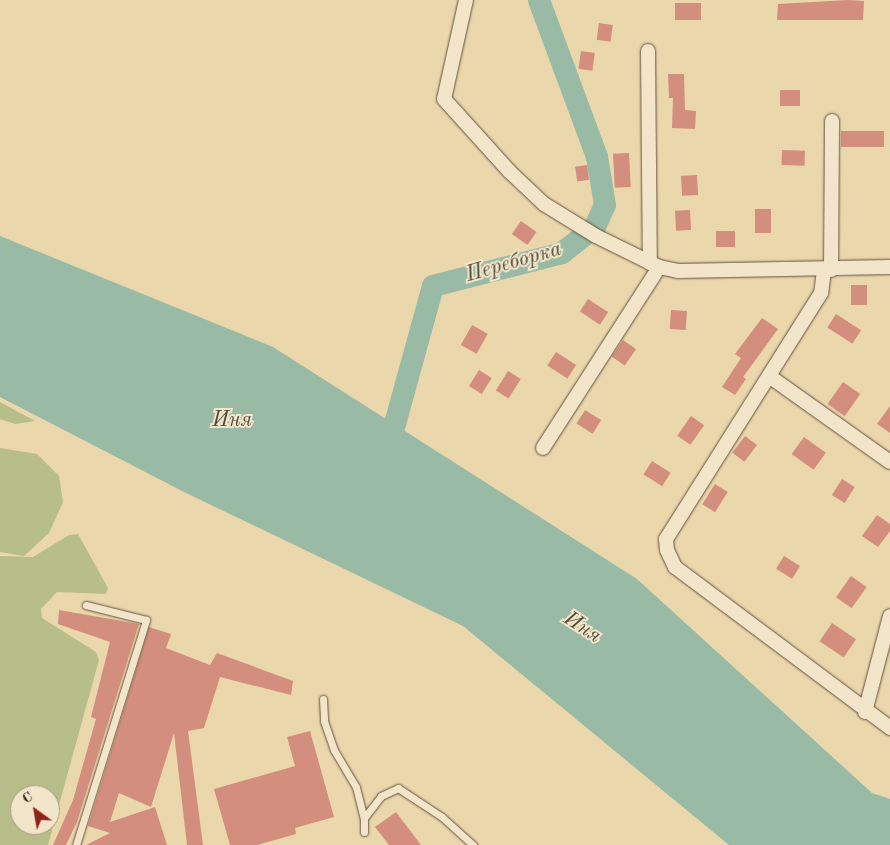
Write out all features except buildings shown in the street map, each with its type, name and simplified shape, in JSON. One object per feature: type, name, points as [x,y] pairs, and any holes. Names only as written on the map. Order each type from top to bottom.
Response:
[{"type":"street","points":[[466,0],[444,99],[504,166],[544,204],[596,236],[655,265],[678,271],[827,270],[890,267]]},
{"type":"street","points":[[543,448],[655,265],[648,50]]},
{"type":"street","points":[[832,121],[827,270],[821,293],[666,539],[667,550],[675,567],[865,712],[890,728]]},
{"type":"street","points":[[769,376],[890,462]]},
{"type":"street","points":[[865,712],[890,616]]},
{"type":"lane","points":[[76,845],[146,620],[86,605]]},
{"type":"lane","points":[[323,699],[324,721],[334,750],[356,787],[364,818],[364,832]]},
{"type":"lane","points":[[364,818],[381,796],[398,788],[442,817],[473,845]]},
{"type":"green space","points":[[0,402],[35,421],[15,424],[0,419]]},
{"type":"green space","points":[[0,448],[37,454],[59,476],[63,502],[49,533],[24,556],[0,552]]},
{"type":"green space","points":[[78,534],[108,588],[106,594],[57,592],[41,609],[42,618],[96,652],[99,660],[60,801],[60,785],[10,785],[10,835],[51,835],[48,845],[0,845],[0,556],[33,557],[69,535]]},
{"type":"water","name":"Иня","points":[[0,236],[273,347],[637,579],[872,793],[890,799],[890,845],[729,845],[463,626],[184,492],[0,397]]},
{"type":"waterway","name":"Переборка","points":[[387,453],[433,286],[562,253],[595,227],[605,205],[597,157],[539,0]]}]
